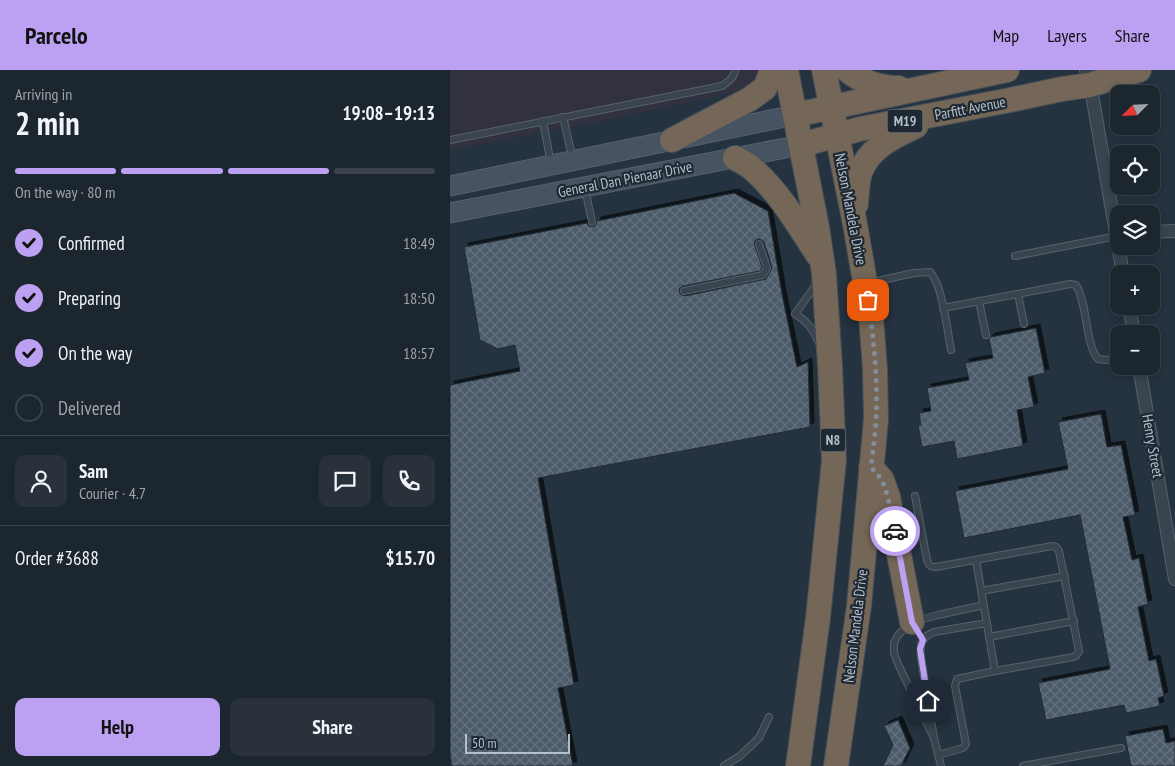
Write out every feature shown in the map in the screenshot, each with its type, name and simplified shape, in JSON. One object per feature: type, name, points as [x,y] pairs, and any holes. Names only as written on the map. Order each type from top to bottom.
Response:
[{"type":"highway","points":[[672,140],[750,99],[765,88],[772,70]]},
{"type":"highway","name":"N8","points":[[786,70],[823,267],[834,460],[818,618],[798,766]]},
{"type":"highway","name":"Nelson Mandela Drive","points":[[824,70],[865,284],[876,369],[876,419],[859,606],[836,766]]},
{"type":"highway","points":[[847,70],[862,80],[877,86],[923,88]]},
{"type":"highway","name":"Parfitt Avenue","points":[[795,115],[1007,70]]},
{"type":"highway","name":"Parfitt Avenue","points":[[801,145],[860,129],[935,115],[1088,77],[1139,70]]},
{"type":"highway","points":[[854,224],[860,174],[872,153],[882,144],[935,115]]},
{"type":"highway","points":[[735,158],[749,166],[766,182],[794,219],[823,267]]},
{"type":"highway","points":[[871,467],[882,480],[888,497],[917,631]]},
{"type":"street","points":[[1088,77],[1112,205]]},
{"type":"street","name":"General Dan Pienaar Drive","points":[[450,186],[795,115]]},
{"type":"street","name":"General Dan Pienaar Drive","points":[[450,213],[801,145]]},
{"type":"street","points":[[552,165],[561,174],[570,178],[621,173],[658,172]]},
{"type":"street","points":[[1160,232],[1175,231]]},
{"type":"street","name":"Henry Street","points":[[1141,375],[1171,524],[1175,579]]},
{"type":"lane","points":[[450,140],[722,86],[730,81],[735,70]]},
{"type":"lane","points":[[563,117],[573,160]]},
{"type":"lane","points":[[543,121],[552,165]]},
{"type":"lane","points":[[585,186],[592,222]]},
{"type":"lane","points":[[1015,256],[1110,238]]},
{"type":"lane","points":[[684,291],[763,275],[767,268],[759,244]]},
{"type":"lane","points":[[823,267],[795,314],[809,324],[830,366]]},
{"type":"lane","points":[[865,284],[914,273],[930,272],[934,277],[940,294],[950,350]]},
{"type":"lane","points":[[943,308],[1070,284],[1076,285],[1082,294],[1095,355],[1098,359],[1110,359]]},
{"type":"lane","points":[[1018,294],[1024,324]]},
{"type":"lane","points":[[979,301],[986,335]]},
{"type":"lane","points":[[915,496],[927,560],[932,567],[1052,546],[1056,547],[1060,551],[1079,651],[1076,656],[957,680],[955,686],[966,744],[964,748],[938,755]]},
{"type":"lane","points":[[976,560],[995,671]]},
{"type":"lane","points":[[981,591],[1065,576]]},
{"type":"lane","points":[[934,738],[898,664],[894,653],[894,643],[898,635],[917,631],[984,606]]},
{"type":"lane","points":[[989,637],[1074,621]]},
{"type":"lane","points":[[917,631],[928,635],[934,632],[987,623]]},
{"type":"lane","points":[[917,631],[934,738],[941,766]]},
{"type":"lane","points":[[724,766],[740,756],[759,738],[769,717]]},
{"type":"lane","points":[[1023,766],[1120,748]]},
{"type":"shaded area","points":[[450,70],[762,70],[757,80],[736,92],[596,122],[450,150]]},
{"type":"building","points":[[734,193],[768,211],[797,367],[808,362],[810,427],[538,478],[574,685],[558,688],[573,766],[452,766],[450,754],[450,385],[520,371],[515,345],[498,349],[480,340],[464,247],[587,223],[593,227],[597,221]],"holes":[[[760,239],[764,242],[772,267],[766,279],[685,296],[680,294],[679,289],[683,286],[760,271],[762,267],[754,243]]]},
{"type":"building","points":[[1036,328],[1045,373],[1028,377],[1034,407],[1017,410],[1023,446],[957,459],[954,441],[922,447],[918,425],[921,425],[919,413],[931,411],[927,388],[969,380],[965,363],[993,358],[989,339],[991,337]]},
{"type":"building","points":[[1101,414],[1107,447],[1121,445],[1135,515],[1123,517],[1132,560],[1139,558],[1148,604],[1138,607],[1149,661],[1156,659],[1164,696],[1158,698],[1160,706],[1126,713],[1124,705],[1046,720],[1038,683],[1110,669],[1080,515],[964,538],[955,491],[1068,469],[1058,422]]},
{"type":"building","points":[[898,720],[910,748],[901,766],[883,766],[893,745],[884,726]]},
{"type":"building","points":[[1163,729],[1166,743],[1175,741],[1175,766],[1131,766],[1125,736]]},
{"type":"way so far","points":[[868,300],[876,369],[876,419],[871,467],[882,480],[888,497],[895,531]]},
{"type":"route","points":[[895,531],[912,622],[923,640],[920,649],[928,701]]}]
